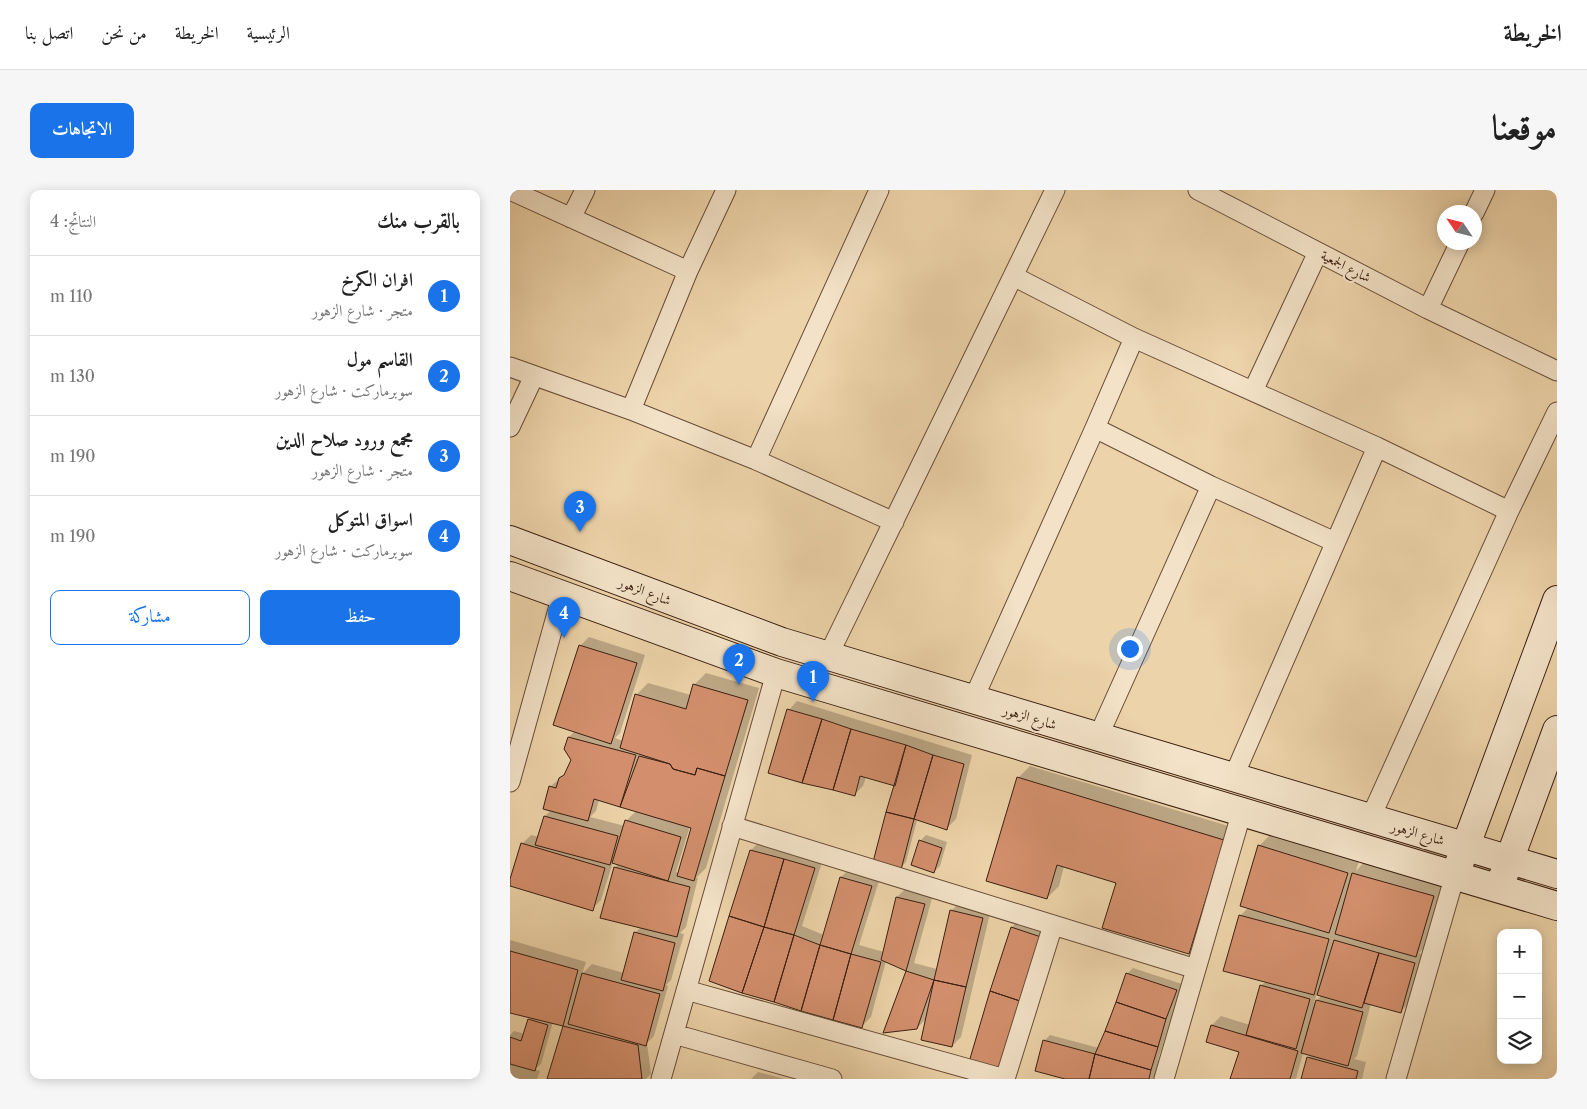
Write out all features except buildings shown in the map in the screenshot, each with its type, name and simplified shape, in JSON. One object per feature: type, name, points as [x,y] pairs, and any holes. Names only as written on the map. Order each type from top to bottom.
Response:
[{"type":"main road","name":"شارع الزهور","points":[[510,540],[782,642],[1557,874]]},
{"type":"main road","points":[[510,576],[776,673],[1499,887],[1557,906]]},
{"type":"main road","points":[[1455,875],[1557,600]]},
{"type":"main road","points":[[940,722],[961,696]]},
{"type":"main road","points":[[1499,887],[1557,730]]},
{"type":"street","points":[[510,190],[688,271]]},
{"type":"street","points":[[571,218],[585,190]]},
{"type":"street","points":[[631,410],[688,271],[726,190]]},
{"type":"street","points":[[756,460],[879,190]]},
{"type":"street","points":[[828,656],[1054,190]]},
{"type":"street","name":"شارع الجمعية","points":[[1198,190],[1428,309],[1557,371]]},
{"type":"street","points":[[1478,205],[1485,190]]},
{"type":"street","points":[[1428,309],[1456,250]]},
{"type":"street","points":[[1253,391],[1318,252]]},
{"type":"street","points":[[1013,276],[1134,338],[1377,447],[1509,511]]},
{"type":"street","points":[[961,696],[1095,428],[1134,338]]},
{"type":"street","points":[[510,367],[631,410],[756,460],[894,522]]},
{"type":"street","points":[[510,427],[534,376]]},
{"type":"street","points":[[1370,819],[1509,511],[1557,412]]},
{"type":"street","points":[[1095,428],[1211,486],[1335,542]]},
{"type":"street","points":[[1233,778],[1377,447]]},
{"type":"street","points":[[1098,737],[1211,486]]},
{"type":"street","points":[[510,782],[562,595]]},
{"type":"street","points":[[661,1079],[776,673]]},
{"type":"street","points":[[1164,1079],[1242,811]]},
{"type":"street","points":[[732,826],[1196,969]]},
{"type":"street","points":[[1396,1079],[1455,875]]},
{"type":"street","points":[[686,990],[1005,1079],[1054,925]]},
{"type":"street","points":[[674,1034],[832,1079]]},
{"type":"place","name":"مجمع ورود صلاح الدين","points":[[580,532]]},
{"type":"place","name":"اسواق المتوكل","points":[[564,638]]},
{"type":"place","name":"القاسم مول","points":[[739,685]]},
{"type":"place","name":"افران الكرخ","points":[[813,702]]}]
